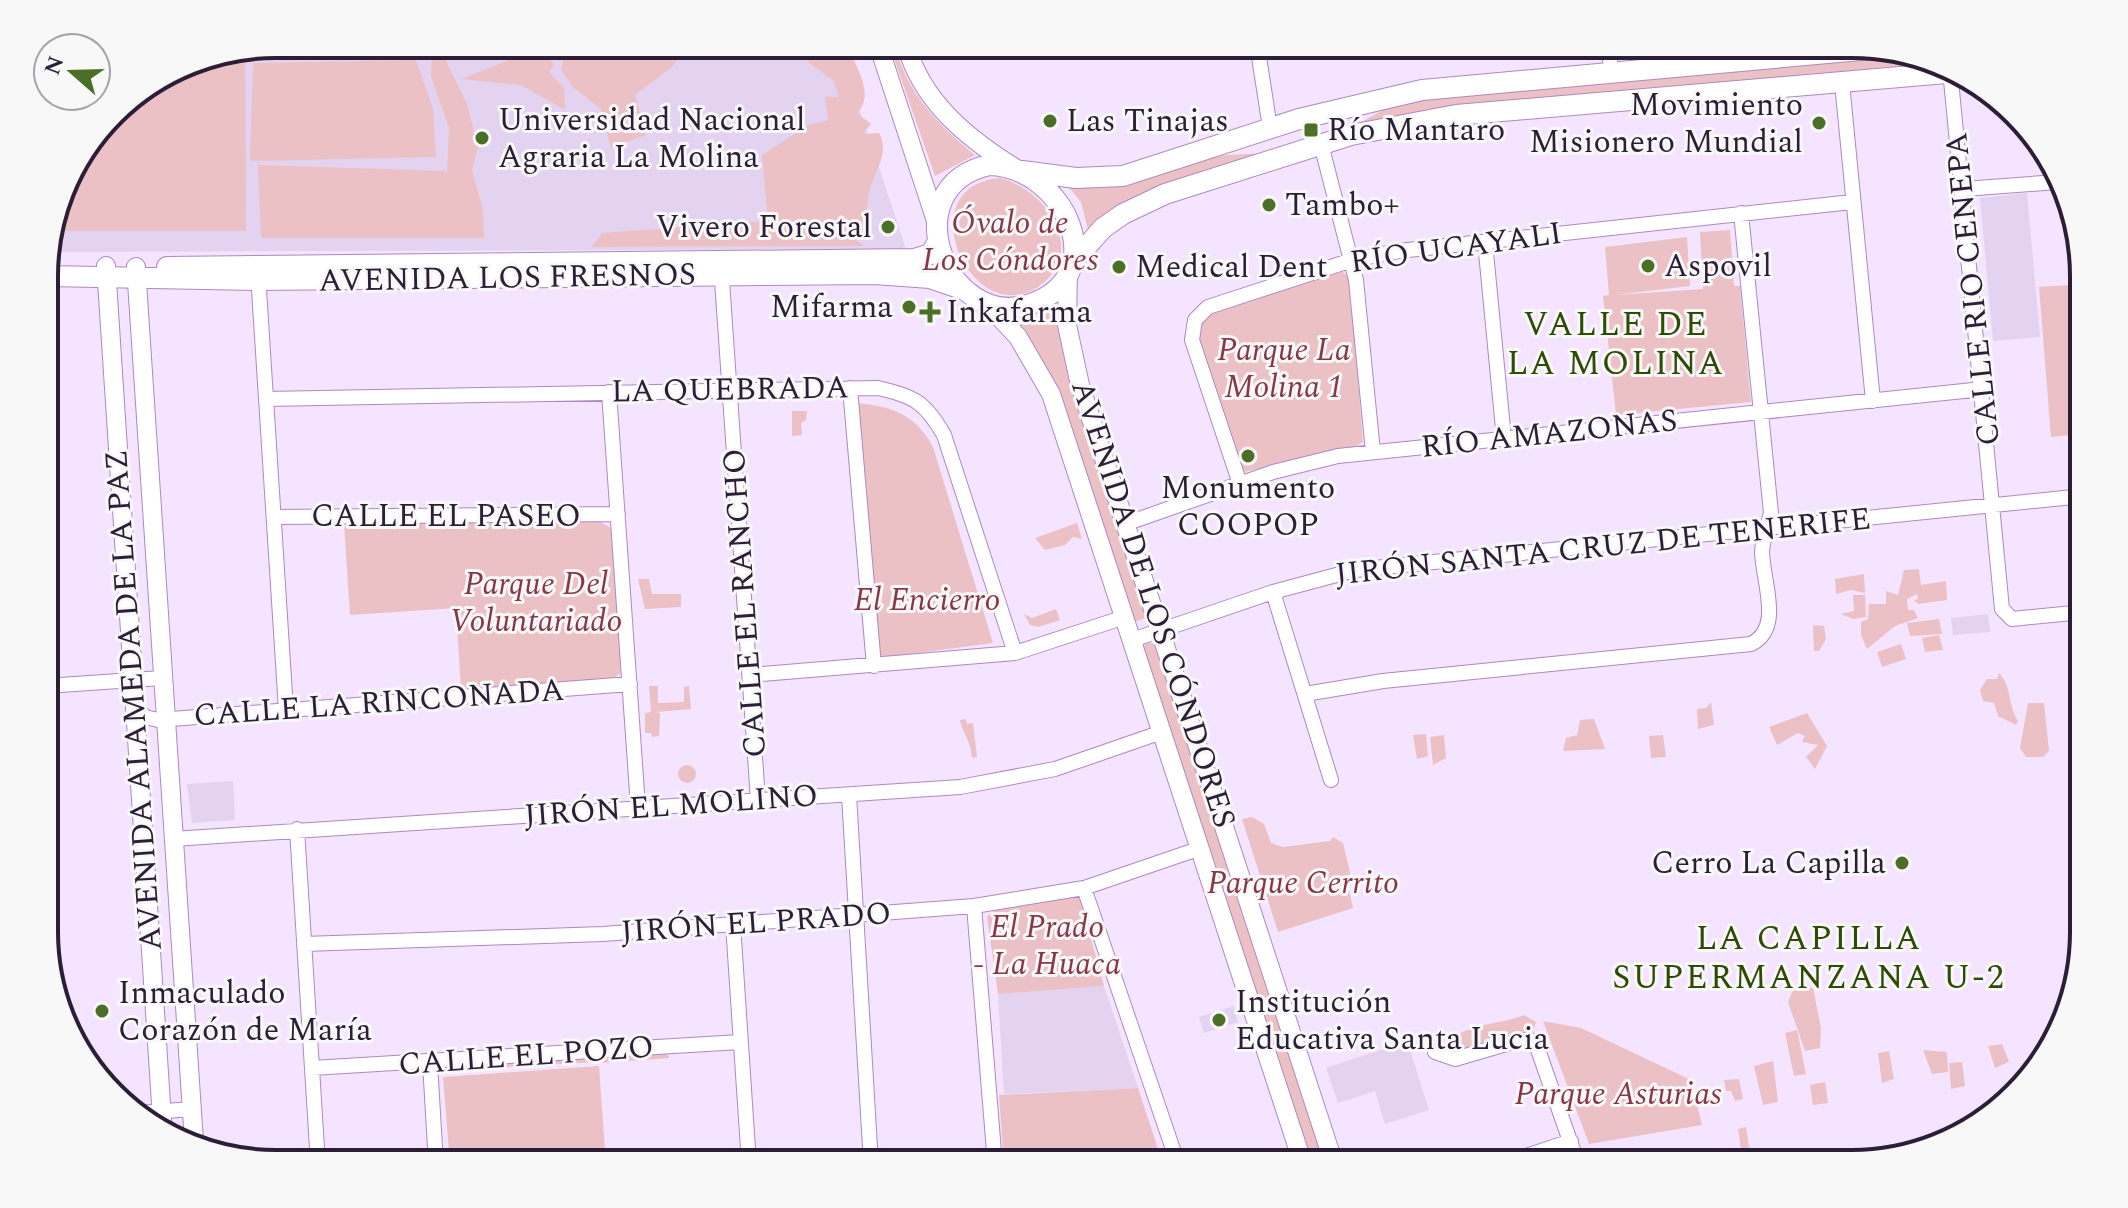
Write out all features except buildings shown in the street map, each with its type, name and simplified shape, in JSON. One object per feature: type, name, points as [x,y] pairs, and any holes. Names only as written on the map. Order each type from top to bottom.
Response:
[{"type":"main road","points":[[1770,58],[1399,94],[1270,128],[1123,176],[1076,178],[989,165],[967,171],[943,198],[937,232],[950,272],[965,290],[987,304],[1009,307],[1034,303],[1057,287],[1070,266],[1103,228],[1140,204],[1321,144],[1392,125],[1445,116],[1932,74]]},
{"type":"main road","points":[[1018,170],[1044,185],[1068,212],[1074,236],[1070,266]]},
{"type":"main road","name":"AVENIDA LOS FRESNOS","points":[[58,275],[722,268],[914,259],[931,254],[937,232]]},
{"type":"main road","name":"AVENIDA LOS FRESNOS","points":[[59,264],[107,273]]},
{"type":"main road","name":"AVENIDA LOS FRESNOS","points":[[722,268],[930,278],[965,290]]},
{"type":"street","points":[[882,58],[937,232]]},
{"type":"street","points":[[911,58],[916,72],[946,116],[989,152],[1018,170]]},
{"type":"street","points":[[1259,58],[1270,128]]},
{"type":"street","points":[[1610,58],[1611,72]]},
{"type":"street","points":[[1842,83],[1873,401]]},
{"type":"street","name":"CALLE RIO CENEPA","points":[[1954,84],[2005,615],[2020,619],[2070,613]]},
{"type":"street","points":[[1321,144],[1352,260],[1373,452]]},
{"type":"street","points":[[1964,189],[2048,183]]},
{"type":"street","name":"RÍO UCAYALI","points":[[1240,484],[1192,340],[1195,320],[1220,302],[1352,260],[1442,244],[1852,202]]},
{"type":"street","points":[[1305,694],[1383,681],[1751,644],[1761,639],[1769,621],[1762,549],[1771,513],[1741,213]]},
{"type":"street","points":[[1485,242],[1504,439]]},
{"type":"street","name":"AVENIDA DE LOS CÓNDORES","points":[[1070,266],[1067,325],[1072,357],[1329,1150]]},
{"type":"street","name":"CALLE EL RANCHO","points":[[722,268],[758,800]]},
{"type":"street","name":"AVENIDA ALAMEDA DE LA PAZ","points":[[107,273],[162,1117]]},
{"type":"street","points":[[258,273],[286,710]]},
{"type":"street","name":"AVENIDA ALAMEDA DE LA PAZ","points":[[136,274],[193,1133]]},
{"type":"street","name":"AVENIDA DE LOS CÓNDORES","points":[[987,304],[1018,337],[1051,394],[1298,1150]]},
{"type":"street","points":[[850,388],[874,666]]},
{"type":"street","name":"LA QUEBRADA","points":[[266,399],[850,388],[878,388],[907,394],[930,409],[944,435],[1015,653]]},
{"type":"street","name":"RÍO AMAZONAS","points":[[1125,524],[1303,463],[1373,452],[1983,389]]},
{"type":"street","points":[[609,392],[638,807]]},
{"type":"street","name":"JIRÓN SANTA CRUZ DE TENERIFE","points":[[1132,640],[1273,592],[1355,570],[2070,497]]},
{"type":"street","name":"CALLE EL PASEO","points":[[274,517],[618,514]]},
{"type":"street","points":[[1273,592],[1331,780]]},
{"type":"street","points":[[750,675],[1015,653],[1125,617]]},
{"type":"street","points":[[58,685],[162,678]]},
{"type":"street","name":"CALLE LA RINCONADA","points":[[134,705],[149,719],[165,719],[630,684]]},
{"type":"street","name":"JIRÓN EL MOLINO","points":[[173,839],[849,795],[995,782],[1084,760],[1162,732]]},
{"type":"street","points":[[849,795],[870,1150]]},
{"type":"street","points":[[297,829],[317,1150]]},
{"type":"street","name":"JIRÓN EL PRADO","points":[[304,944],[603,934],[974,906],[1084,888],[1201,848]]},
{"type":"street","points":[[1084,888],[1173,1150]]},
{"type":"street","points":[[974,906],[994,1150]]},
{"type":"street","points":[[733,924],[748,1150]]},
{"type":"street","points":[[1435,1052],[1455,1059],[1528,1038],[1539,1047],[1574,1150]]},
{"type":"street","name":"CALLE EL POZO","points":[[312,1068],[740,1042]]},
{"type":"street","points":[[430,1063],[435,1150]]},
{"type":"street","points":[[153,1112],[192,1109]]},
{"type":"street","points":[[1544,1150],[1571,1141]]},
{"type":"shaded area","name":"Universidad Nacional Agraria La Molina","points":[[276,58],[843,58],[906,249],[60,252],[65,220],[87,167],[112,132],[132,112],[167,87],[206,70],[248,60]]},
{"type":"shaded area","points":[[2027,193],[2040,337],[1993,341],[1980,198]]},
{"type":"shaded area","points":[[1988,614],[1990,632],[1953,635],[1951,618]]},
{"type":"shaded area","points":[[233,781],[235,820],[192,823],[187,784]]},
{"type":"shaded area","points":[[1104,986],[1138,1088],[1004,1094],[998,994]]},
{"type":"shaded area","name":"Institución Educativa Santa Lucia","points":[[1234,1006],[1238,1022],[1204,1033],[1199,1017]]},
{"type":"shaded area","points":[[1407,1041],[1429,1110],[1385,1124],[1375,1091],[1338,1103],[1326,1068]]},
{"type":"green space","points":[[432,58],[444,58],[467,104],[478,147],[472,170],[483,210],[484,238],[261,238],[258,165],[447,171],[449,128],[431,77]]},
{"type":"green space","points":[[507,58],[550,58],[554,66],[549,72],[564,88],[565,110],[521,85],[461,79],[507,61]]},
{"type":"green space","points":[[564,58],[679,58],[672,67],[635,95],[646,135],[611,148],[601,109],[573,87],[561,70]]},
{"type":"green space","points":[[807,58],[853,58],[865,97],[857,113],[871,124],[863,134],[879,133],[882,140],[882,154],[868,200],[869,235],[856,240],[864,246],[592,247],[602,233],[768,221],[762,155],[809,125],[828,120],[825,96],[839,98],[834,81],[809,63]]},
{"type":"green space","points":[[894,58],[899,58],[906,77],[925,106],[975,155],[935,176]]},
{"type":"green space","points":[[1861,59],[1907,65],[1352,127],[1399,101],[1611,78]]},
{"type":"green space","points":[[416,60],[433,108],[436,157],[250,161],[253,63]]},
{"type":"green space","points":[[245,61],[246,231],[63,231],[87,167],[112,132],[132,112],[180,81],[220,65]]},
{"type":"green space","points":[[1267,153],[1089,234],[1081,202],[1066,184],[1209,156]]},
{"type":"green space","name":"Óvalo de Los Cóndores","points":[[999,178],[1032,194],[1055,223],[1061,240],[1060,257],[1053,273],[1038,287],[1013,295],[991,290],[972,274],[959,252],[953,228],[957,205],[972,187]]},
{"type":"green space","points":[[1730,230],[1734,286],[1740,286],[1751,402],[1616,415],[1603,296],[1609,295],[1605,247],[1687,237],[1690,286],[1614,295],[1703,289],[1700,232]]},
{"type":"green space","name":"Parque La Molina 1","points":[[1342,271],[1350,279],[1363,442],[1353,448],[1244,472],[1240,469],[1198,336],[1201,322],[1214,311]]},
{"type":"green space","points":[[2070,285],[2070,435],[2051,437],[2039,287]]},
{"type":"green space","points":[[1060,303],[1060,328],[1067,367],[1148,617],[1134,622],[1058,392],[1049,371],[1012,321],[1043,315]]},
{"type":"green space","name":"El Encierro","points":[[857,403],[902,414],[919,427],[933,447],[993,643],[881,658]]},
{"type":"green space","points":[[792,411],[807,411],[806,420],[801,423],[802,435],[792,436]]},
{"type":"green space","name":"Parque Del Voluntariado","points":[[600,522],[611,528],[621,667],[620,674],[612,679],[461,689],[456,608],[350,615],[344,523]]},
{"type":"green space","points":[[1077,523],[1082,539],[1073,537],[1065,545],[1045,550],[1035,538]]},
{"type":"green space","points":[[1919,569],[1921,585],[1946,581],[1947,600],[1918,604],[1914,600],[1918,599],[1917,594],[1907,599],[1908,610],[1914,610],[1918,618],[1895,626],[1867,649],[1861,635],[1861,622],[1868,619],[1869,604],[1886,604],[1886,591],[1898,595],[1904,570]]},
{"type":"green space","points":[[1864,574],[1865,593],[1851,590],[1836,594],[1835,579]]},
{"type":"green space","points":[[638,579],[649,579],[652,594],[681,594],[681,607],[645,609]]},
{"type":"green space","points":[[1853,595],[1865,595],[1866,617],[1853,619],[1841,614],[1854,611]]},
{"type":"green space","points":[[1056,609],[1060,620],[1038,627],[1030,625],[1024,614],[1032,618]]},
{"type":"green space","points":[[1939,619],[1942,634],[1910,636],[1907,623]]},
{"type":"green space","points":[[1813,625],[1824,626],[1826,639],[1819,651],[1814,651]]},
{"type":"green space","points":[[1939,635],[1943,650],[1925,652],[1922,638]]},
{"type":"green space","points":[[1146,643],[1155,643],[1321,1150],[1305,1150],[1143,647]]},
{"type":"green space","points":[[1901,644],[1906,659],[1882,667],[1877,652]]},
{"type":"green space","points":[[1999,673],[2008,690],[2018,721],[2016,725],[1998,716],[1994,703],[1983,701],[1980,690],[1987,679],[1997,679]]},
{"type":"green space","points":[[649,686],[658,686],[658,703],[684,702],[684,687],[689,686],[691,709],[656,712],[660,713],[659,736],[652,737],[651,733],[645,733],[645,713],[651,712]]},
{"type":"green space","points":[[1711,702],[1714,725],[1698,729],[1697,709],[1706,708]]},
{"type":"green space","points":[[2028,703],[2044,703],[2049,751],[2043,757],[2026,757],[2020,748]]},
{"type":"green space","points":[[1807,713],[1827,746],[1815,769],[1806,757],[1818,745],[1802,742],[1805,736],[1798,733],[1777,745],[1769,727]]},
{"type":"green space","points":[[966,719],[967,724],[973,723],[977,757],[972,758],[961,725],[960,720]]},
{"type":"green space","points":[[1594,719],[1605,749],[1563,751],[1566,738],[1577,735],[1580,720]]},
{"type":"green space","points":[[1426,734],[1428,756],[1417,759],[1413,735]]},
{"type":"green space","points":[[1444,735],[1446,758],[1433,765],[1430,737]]},
{"type":"green space","points":[[1663,735],[1666,757],[1651,758],[1649,736]]},
{"type":"green space","points":[[687,765],[696,774],[687,783],[678,774]]},
{"type":"green space","name":"Parque Cerrito","points":[[1252,817],[1264,824],[1271,843],[1283,847],[1330,841],[1333,837],[1343,843],[1350,872],[1348,885],[1353,908],[1278,932],[1242,819]]},
{"type":"green space","name":"El Prado - La Huaca","points":[[1072,895],[1080,899],[1104,986],[998,994],[987,917],[994,911]]},
{"type":"green space","points":[[1795,985],[1813,988],[1821,1028],[1820,1048],[1805,1051],[1788,1002]]},
{"type":"green space","points":[[1524,1015],[1536,1022],[1531,1037],[1456,1052],[1449,1044],[1472,1028]]},
{"type":"green space","name":"Parque Asturias","points":[[1543,1021],[1581,1028],[1691,1080],[1702,1125],[1589,1144]]},
{"type":"green space","points":[[1797,1030],[1806,1074],[1794,1076],[1785,1033]]},
{"type":"green space","points":[[2002,1044],[2009,1062],[1995,1068],[1988,1046]]},
{"type":"green space","points":[[1923,1050],[1947,1052],[1948,1072],[1932,1074]]},
{"type":"green space","points":[[1889,1051],[1894,1079],[1882,1083],[1878,1053]]},
{"type":"green space","points":[[668,1052],[669,1058],[603,1063],[602,1056]]},
{"type":"green space","points":[[595,1056],[596,1062],[455,1070],[455,1065]]},
{"type":"green space","points":[[1773,1061],[1778,1102],[1763,1105],[1754,1066]]},
{"type":"green space","points":[[1962,1062],[1965,1086],[1951,1089],[1949,1063]]},
{"type":"green space","points":[[599,1066],[605,1150],[449,1150],[443,1077]]},
{"type":"green space","points":[[1739,1079],[1743,1099],[1735,1101],[1731,1091],[1726,1091],[1724,1080]]},
{"type":"green space","points":[[1825,1082],[1828,1103],[1813,1105],[1810,1085]]},
{"type":"green space","points":[[1138,1088],[1158,1150],[1003,1150],[999,1095]]},
{"type":"green space","points":[[1746,1127],[1750,1150],[1741,1150],[1738,1129]]},
{"type":"place","name":"Las Tinajas","points":[[1050,121]]},
{"type":"place","name":"Movimiento Misionero Mundial","points":[[1819,123]]},
{"type":"place","name":"Río Mantaro","points":[[1311,130]]},
{"type":"place","name":"Universidad Nacional Agraria La Molina","points":[[482,138]]},
{"type":"place","name":"Tambo+","points":[[1269,205]]},
{"type":"place","name":"Vivero Forestal","points":[[888,227]]},
{"type":"place","name":"Aspovil","points":[[1648,266]]},
{"type":"place","name":"Medical Dent","points":[[1119,267]]},
{"type":"place","name":"Mifarma","points":[[909,307]]},
{"type":"place","name":"Inkafarma","points":[[930,312]]},
{"type":"place","name":"Monumento COOPOP","points":[[1248,456]]},
{"type":"place","name":"Cerro La Capilla","points":[[1902,863]]},
{"type":"place","name":"Inmaculado Corazón de María","points":[[102,1011]]},
{"type":"place","name":"Institución Educativa Santa Lucia","points":[[1219,1020]]},
{"type":"district","name":"VALLE DE LA MOLINA","points":[[1616,344]]},
{"type":"district","name":"LA CAPILLA SUPERMANZANA U-2","points":[[1809,958]]}]
